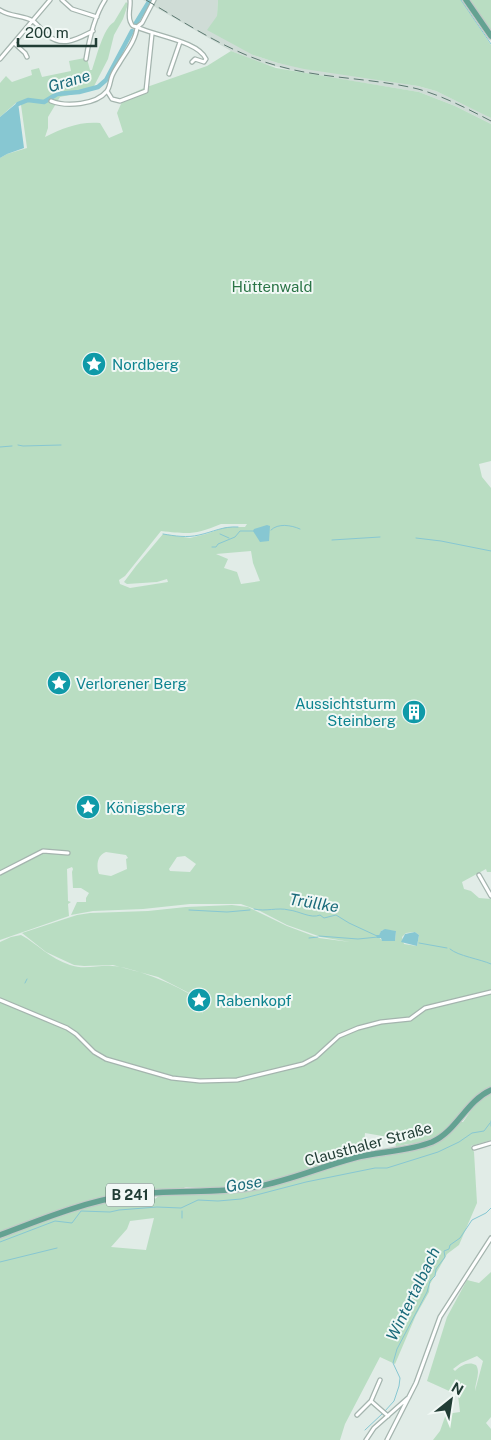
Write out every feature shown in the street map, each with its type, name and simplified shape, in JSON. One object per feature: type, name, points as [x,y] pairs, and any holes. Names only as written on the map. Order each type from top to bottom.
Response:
[{"type":"main road","points":[[466,0],[491,36]]},
{"type":"main road","name":"Clausthaler Straße","points":[[0,1235],[74,1209],[115,1198],[150,1193],[222,1191],[254,1187],[289,1179],[350,1159],[432,1142],[449,1131],[474,1102],[491,1090]]},
{"type":"street","points":[[0,59],[50,0]]},
{"type":"street","points":[[62,0],[72,9],[97,18]]},
{"type":"street","points":[[86,59],[97,18],[105,0]]},
{"type":"street","points":[[130,0],[130,22],[133,26],[198,48],[206,59],[204,62],[194,59],[192,62]]},
{"type":"street","points":[[137,27],[142,23],[154,0]]},
{"type":"street","points":[[0,10],[9,16],[32,21],[48,35],[60,42],[73,40],[93,31]]},
{"type":"street","points":[[50,101],[62,104],[91,101],[107,91],[114,72],[137,33],[137,27]]},
{"type":"street","points":[[107,91],[112,99],[120,101],[146,91],[152,34]]},
{"type":"street","points":[[14,42],[26,52],[27,58]]},
{"type":"street","points":[[169,74],[180,42]]},
{"type":"street","points":[[0,874],[43,851],[68,852]]},
{"type":"street","points":[[479,875],[491,896]]},
{"type":"street","points":[[0,1000],[68,1028],[94,1052],[106,1059],[172,1078],[200,1081],[237,1080],[303,1064],[316,1057],[339,1036],[358,1028],[381,1022],[410,1019],[424,1008],[491,992]]},
{"type":"street","points":[[474,1148],[491,1143]]},
{"type":"street","points":[[387,1440],[410,1396],[440,1317],[491,1238]]},
{"type":"street","points":[[357,1415],[371,1401],[380,1380]]},
{"type":"street","points":[[366,1440],[374,1428],[410,1396]]},
{"type":"street","points":[[371,1401],[388,1416]]},
{"type":"shaded area","points":[[143,0],[218,0],[217,16],[253,55],[278,63],[418,86],[436,91],[491,118],[491,124],[455,106],[419,92],[303,73],[261,63],[231,51]]},
{"type":"green space","points":[[218,0],[461,0],[491,45],[491,118],[436,91],[418,86],[304,69],[253,55],[207,30],[217,16]]},
{"type":"green space","points":[[469,0],[491,0],[491,31]]},
{"type":"green space","name":"Hüttenwald","points":[[126,2],[128,4],[123,19],[114,35],[108,59],[92,90],[60,97],[48,117],[48,128],[45,137],[65,128],[86,123],[100,123],[109,138],[123,132],[117,113],[124,97],[207,66],[231,51],[276,68],[419,92],[455,106],[491,124],[491,461],[479,464],[482,477],[491,488],[491,872],[487,872],[486,869],[462,882],[464,889],[471,891],[479,898],[491,899],[491,1088],[455,1123],[427,1141],[396,1147],[394,1138],[365,1133],[364,1143],[354,1147],[355,1156],[306,1172],[254,1186],[214,1189],[186,1187],[179,1190],[149,1190],[131,1193],[0,1234],[0,942],[21,935],[56,959],[70,965],[80,967],[121,967],[113,965],[74,965],[46,952],[22,933],[77,915],[90,913],[232,905],[248,907],[287,926],[319,938],[350,942],[321,937],[287,925],[260,911],[241,904],[190,904],[143,909],[93,911],[71,915],[77,902],[86,902],[89,893],[81,888],[73,888],[72,867],[67,869],[68,901],[71,902],[68,904],[69,916],[0,940],[0,158],[27,148],[21,105],[17,102],[0,117],[0,83],[6,76],[12,82],[32,75],[31,70],[39,68],[42,77],[71,71],[69,61],[85,58],[90,70],[92,70],[106,30],[114,22]],"holes":[[[221,524],[247,524],[245,527],[226,527],[190,538],[163,534],[124,582],[127,584],[157,582],[167,579],[168,582],[130,588],[120,584],[119,580],[125,576],[161,531],[192,533]],[[251,551],[253,563],[260,581],[241,584],[237,572],[224,568],[228,559],[216,554]],[[106,852],[126,855],[128,858],[126,859],[127,869],[111,876],[99,874],[98,864],[101,856]],[[185,856],[196,864],[190,872],[170,871],[169,869],[177,857]],[[382,930],[396,931],[395,941],[383,941],[376,935],[379,935]],[[415,932],[419,935],[417,946],[404,944],[402,937],[406,933]],[[140,972],[158,977],[193,995],[203,1009],[203,1014],[199,1004],[191,995],[164,981]]]},
{"type":"green space","points":[[491,1092],[491,1140],[471,1146],[474,1152],[477,1203],[459,1245],[447,1254],[430,1284],[429,1292],[416,1315],[395,1364],[380,1357],[345,1424],[340,1440],[0,1440],[0,1237],[99,1203],[152,1194],[155,1199],[161,1194],[242,1191],[350,1161],[424,1146],[459,1122],[463,1122],[476,1103]],"holes":[[[154,1218],[146,1250],[111,1247],[127,1229],[130,1221]]]},
{"type":"green space","points":[[491,1272],[491,1417],[486,1423],[491,1429],[491,1440],[433,1440],[440,1431],[446,1414],[460,1412],[458,1395],[427,1381],[447,1317],[467,1280],[479,1283]],"holes":[[[477,1356],[483,1361],[475,1391],[478,1374],[476,1365],[462,1365],[455,1371],[453,1369]]]},
{"type":"water","points":[[18,102],[24,148],[0,158],[0,117]]},
{"type":"water","points":[[267,525],[270,526],[269,541],[260,542],[253,531]]},
{"type":"water","points":[[385,929],[396,931],[395,941],[382,941],[381,938],[377,938],[376,935],[379,935]]},
{"type":"water","points":[[415,932],[419,935],[417,946],[401,942],[405,934]]},
{"type":"waterway","name":"Grane","points":[[136,23],[150,0]]},
{"type":"waterway","points":[[461,0],[491,44]]},
{"type":"waterway","name":"Grane","points":[[18,104],[28,100],[44,102],[57,94],[79,92],[98,87],[106,80],[132,31]]},
{"type":"waterway","points":[[18,445],[61,445]]},
{"type":"waterway","points":[[0,447],[12,446]]},
{"type":"waterway","points":[[271,530],[277,526],[285,525],[300,529]]},
{"type":"waterway","points":[[163,534],[190,536],[223,528],[238,527]]},
{"type":"waterway","points":[[212,547],[216,547],[218,544],[235,537],[240,531],[254,531]]},
{"type":"waterway","points":[[220,534],[229,538]]},
{"type":"waterway","points":[[332,540],[380,537]]},
{"type":"waterway","points":[[416,538],[491,551]]},
{"type":"waterway","name":"Trüllke","points":[[254,909],[285,909],[309,915],[320,915],[324,918],[336,915],[377,936]]},
{"type":"waterway","name":"Trüllke","points":[[189,910],[227,912],[250,910]]},
{"type":"waterway","points":[[319,936],[358,939],[378,937]]},
{"type":"waterway","points":[[309,938],[318,937]]},
{"type":"waterway","name":"Trüllke","points":[[419,943],[447,948]]},
{"type":"waterway","name":"Trüllke","points":[[450,949],[458,954],[491,964]]},
{"type":"waterway","points":[[25,983],[27,979]]},
{"type":"waterway","name":"Gose","points":[[491,1121],[491,1126]]},
{"type":"waterway","name":"Gose","points":[[0,1242],[55,1221],[72,1223],[81,1211],[110,1212],[157,1207],[181,1208],[198,1200],[241,1199],[306,1182],[375,1168],[387,1168],[438,1152],[459,1142],[472,1133],[484,1131],[490,1123]]},
{"type":"waterway","name":"Wintertalbach","points":[[385,1411],[394,1401],[399,1386],[400,1378],[393,1363],[397,1349],[427,1292],[430,1281],[435,1276],[436,1269],[445,1257],[444,1251],[449,1249],[450,1245],[460,1238],[472,1220],[486,1213],[491,1208]]},
{"type":"waterway","points":[[182,1211],[182,1218]]},
{"type":"waterway","points":[[0,1262],[57,1248]]},
{"type":"waterway","name":"Wintertalbach","points":[[365,1430],[382,1414]]},
{"type":"railway","points":[[146,0],[229,47],[264,62],[315,74],[401,85],[418,89],[446,99],[491,121]]},
{"type":"place","name":"Nordberg","points":[[94,364]]},
{"type":"place","name":"Verlorener Berg","points":[[59,683]]},
{"type":"place","name":"Aussichtsturm Steinberg","points":[[414,712]]},
{"type":"place","name":"Königsberg","points":[[88,807]]},
{"type":"place","name":"Rabenkopf","points":[[199,1000]]}]
